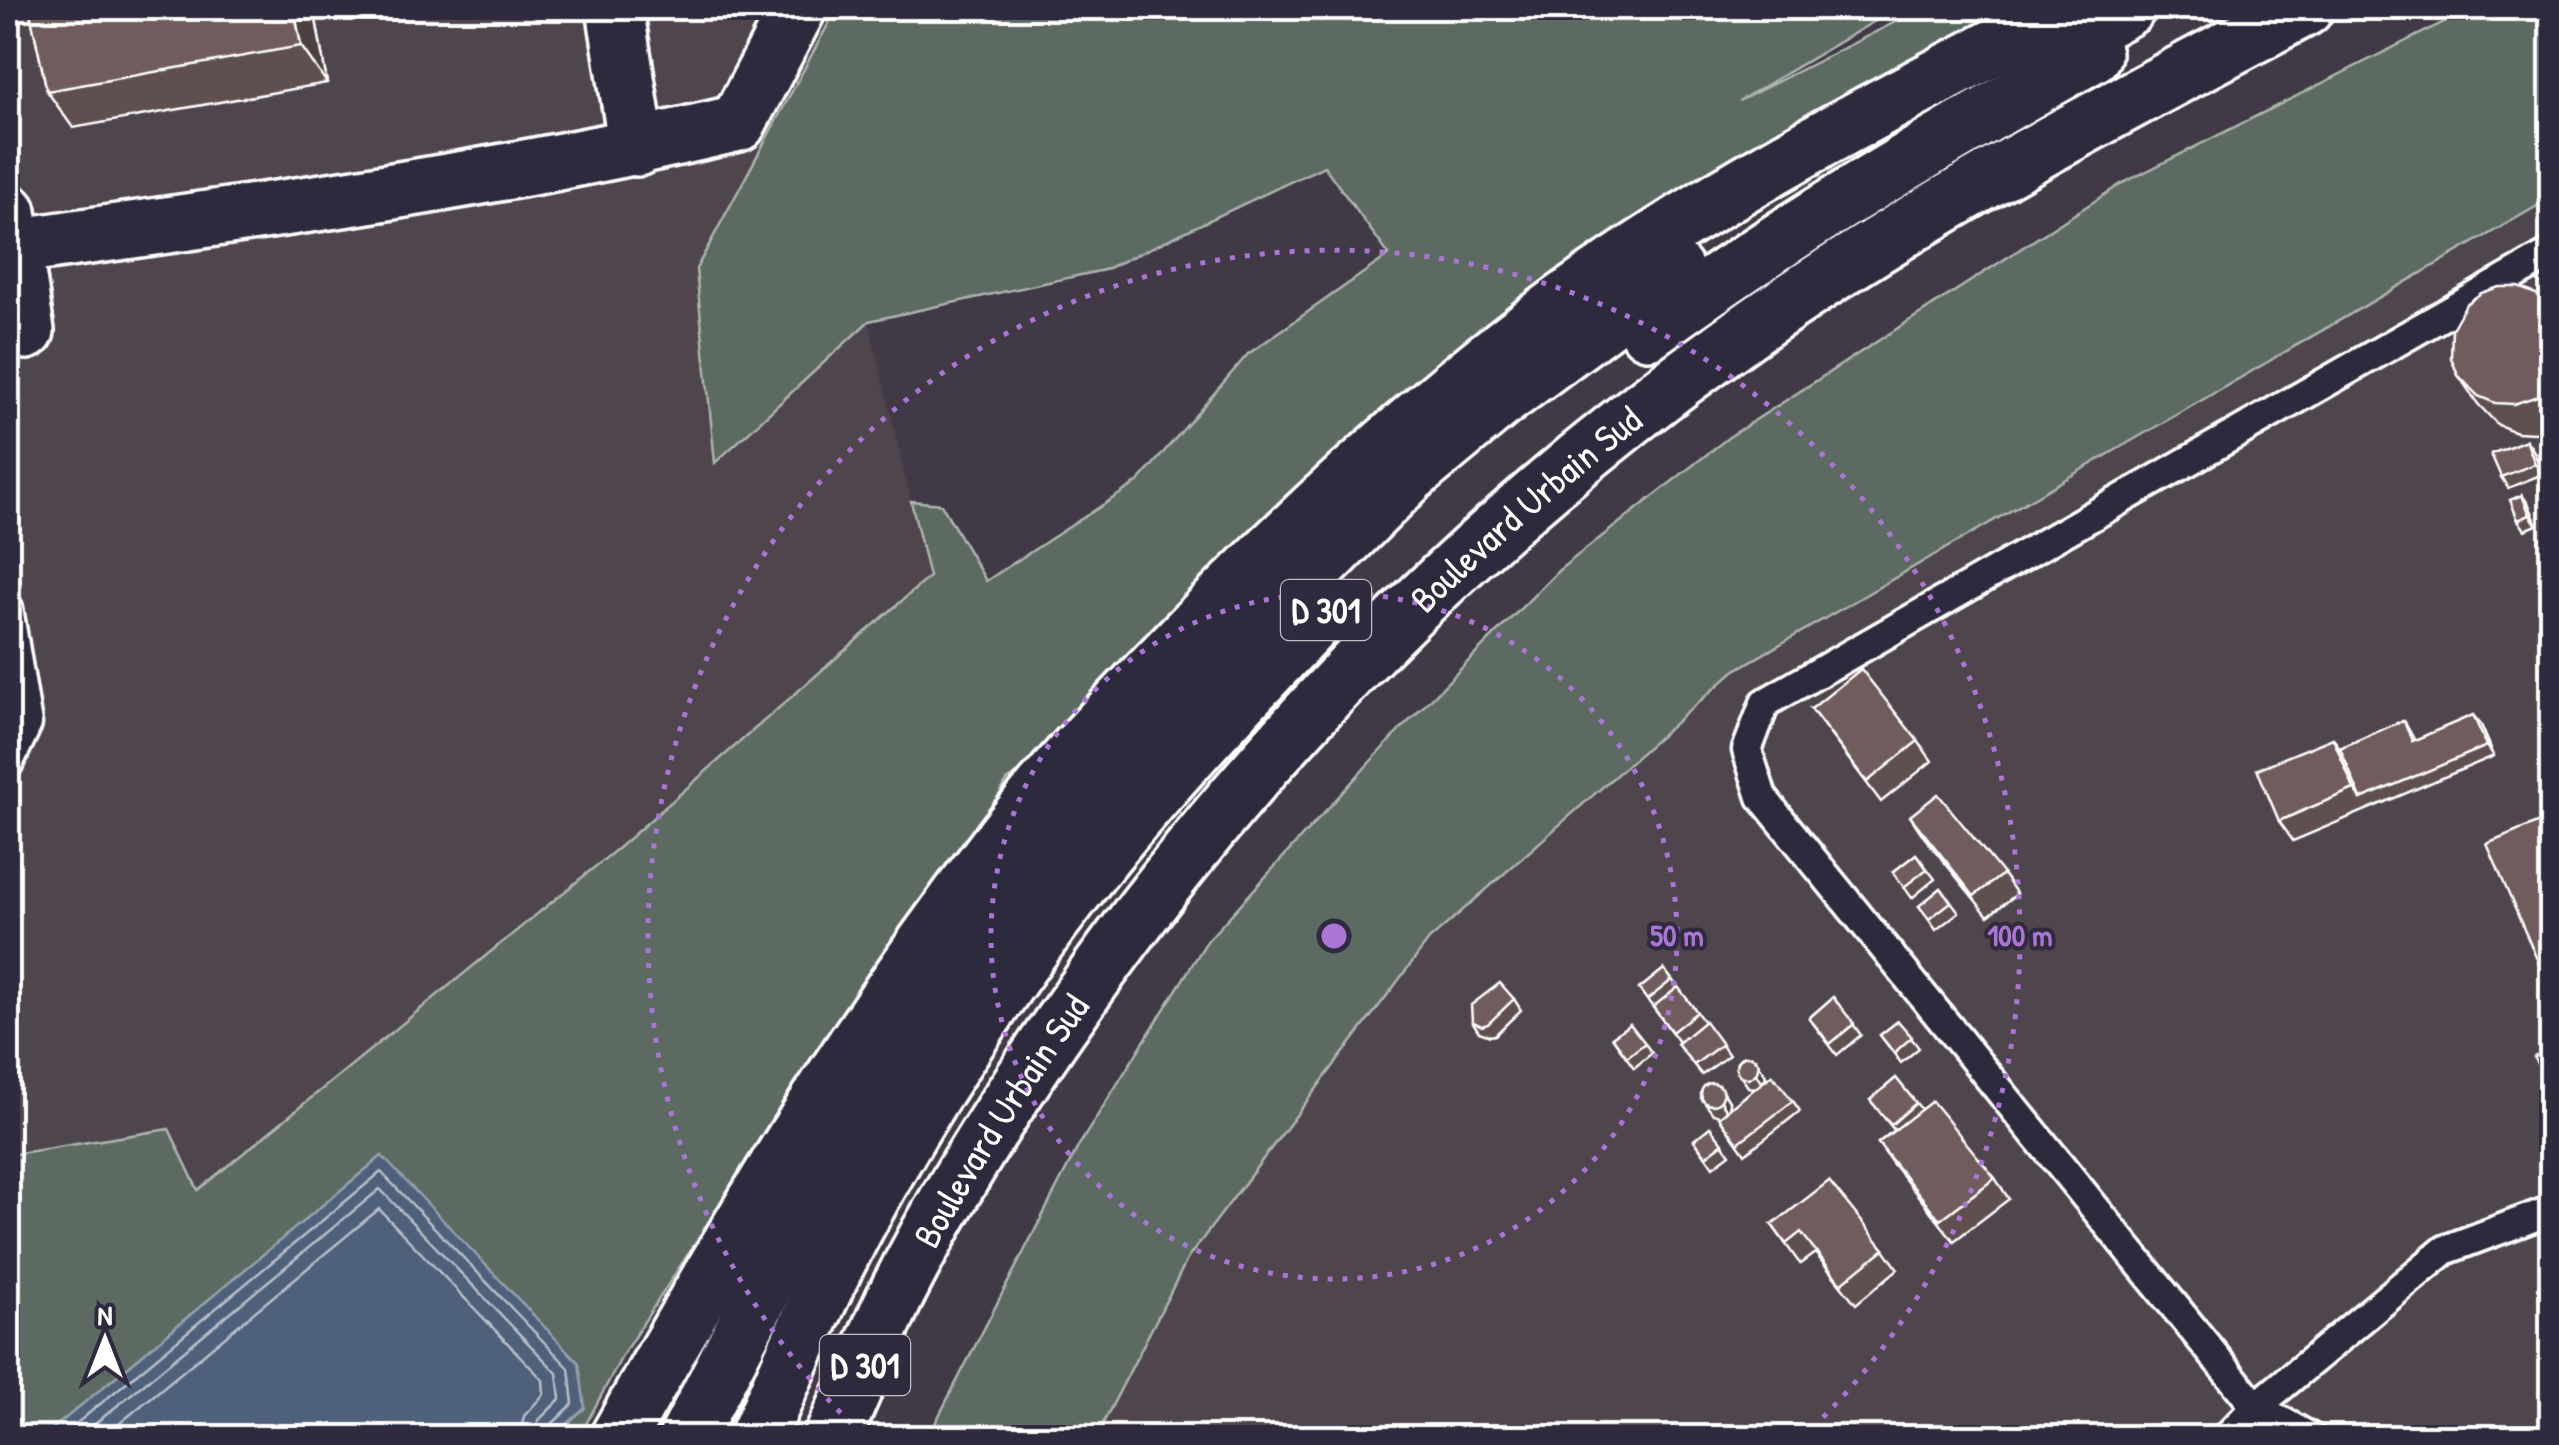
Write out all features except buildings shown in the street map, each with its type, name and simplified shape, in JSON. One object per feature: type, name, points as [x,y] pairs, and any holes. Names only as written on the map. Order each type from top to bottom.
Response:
[{"type":"main road","points":[[614,8],[638,148]]},
{"type":"main road","points":[[26,331],[10,230],[404,191],[638,148],[738,123],[798,8]]},
{"type":"main road","points":[[618,1438],[816,1104],[996,846],[1060,770],[1224,596],[1431,407],[1589,283],[1819,140],[2070,8]]},
{"type":"main road","points":[[688,1438],[766,1285],[841,1155],[993,926],[1079,815],[1172,713],[1313,570],[1410,476],[1499,401],[1675,270],[1867,150],[2127,8]]},
{"type":"main road","name":"D 301","points":[[757,1438],[836,1264],[874,1195],[912,1128],[1019,966],[1162,785],[1346,589],[1434,504],[1537,417],[1694,297],[1884,172],[2144,25],[2160,8]]},
{"type":"main road","name":"Boulevard Urbain Sud","points":[[832,1438],[897,1293],[1008,1102],[1158,889],[1280,744],[1459,562],[1644,408],[1809,290],[1958,196],[2079,127],[2305,8]]},
{"type":"main road","points":[[854,1438],[897,1293]]},
{"type":"lane","points":[[2311,1438],[2256,1407],[1762,797],[1747,750],[1765,702],[2552,253]]},
{"type":"lane","points":[[8,608],[28,724],[8,764]]},
{"type":"lane","points":[[2226,1438],[2256,1407],[2445,1250],[2552,1210]]},
{"type":"shaded area","points":[[8,8],[837,8],[696,269],[715,462],[869,321],[929,577],[925,689],[197,1190],[169,1129],[8,1155]]},
{"type":"shaded area","points":[[2551,198],[2551,1437],[1096,1438],[1188,1258],[1429,940],[1734,671]]},
{"type":"green space","points":[[837,8],[1897,8],[1739,101],[1923,8],[2013,8],[1527,296],[1391,402],[1050,753],[1007,781],[954,876],[823,1046],[625,1351],[579,1437],[553,1437],[584,1408],[382,1156],[43,1437],[8,1438],[8,1155],[169,1129],[198,1190],[617,849],[929,577],[911,501],[941,504],[986,581],[1138,482],[1248,354],[1389,255],[1324,166],[1104,270],[869,321],[715,463],[696,269]]},
{"type":"green space","points":[[2472,8],[2551,8],[2551,198],[1734,671],[1429,940],[1188,1258],[1096,1437],[928,1437],[1079,1145],[1207,941],[1392,738],[1559,570],[1729,437],[2121,184]]},
{"type":"water","points":[[382,1156],[579,1363],[585,1408],[553,1437],[43,1437]]}]
